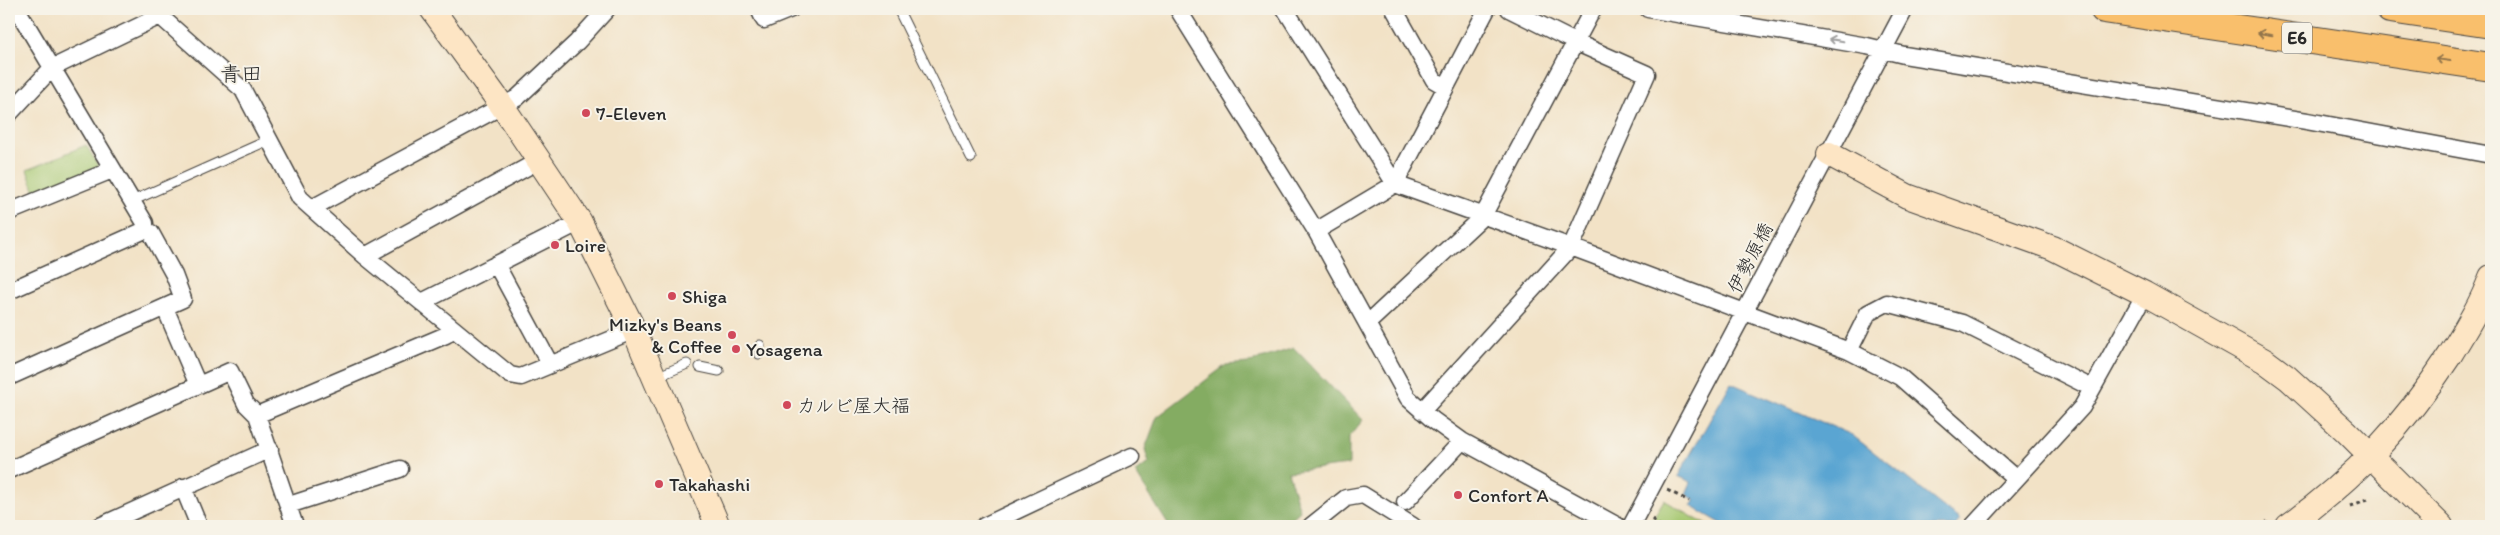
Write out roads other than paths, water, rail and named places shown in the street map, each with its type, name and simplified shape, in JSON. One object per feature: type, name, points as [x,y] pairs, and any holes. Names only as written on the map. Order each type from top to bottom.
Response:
[{"type":"highway","name":"E6","points":[[2104,9],[2491,67]]},
{"type":"highway","points":[[2390,9],[2491,24]]},
{"type":"street","points":[[17,9],[132,201],[145,224],[144,230]]},
{"type":"street","points":[[432,9],[540,160],[580,222],[634,330],[718,526]]},
{"type":"street","points":[[312,208],[503,107],[532,85],[577,42],[606,9]]},
{"type":"street","points":[[758,9],[764,20],[791,9]]},
{"type":"street","points":[[1182,9],[1179,11],[1316,231],[1408,398],[1462,441],[1618,526]]},
{"type":"street","points":[[1285,9],[1395,184],[1571,247],[1849,351],[1900,376],[2016,479]]},
{"type":"street","points":[[1394,9],[1434,80],[1446,87]]},
{"type":"street","points":[[1316,231],[1395,184],[1487,9]]},
{"type":"street","points":[[1422,411],[1571,247],[1647,74],[1575,42],[1508,9]]},
{"type":"street","points":[[1368,323],[1483,216],[1593,9]]},
{"type":"street","points":[[1648,9],[1904,55],[2307,121],[2491,155]]},
{"type":"street","name":"伊勢原橋","points":[[1631,526],[1905,9]]},
{"type":"street","points":[[9,114],[52,68],[160,16],[243,90],[300,198],[450,328],[510,375],[521,376],[634,330]]},
{"type":"street","points":[[1829,154],[1907,196],[2053,248],[2144,294],[2265,360],[2288,378],[2372,456],[2441,526]]},
{"type":"street","points":[[365,256],[540,160]]},
{"type":"street","points":[[9,212],[112,170]]},
{"type":"street","points":[[422,302],[580,222]]},
{"type":"street","points":[[9,291],[144,230],[151,233],[174,275],[183,299],[9,376]]},
{"type":"street","points":[[496,264],[550,364]]},
{"type":"street","points":[[2288,526],[2348,480],[2394,431],[2434,378],[2468,326],[2491,277]]},
{"type":"street","points":[[1973,526],[2082,407],[2144,294]]},
{"type":"street","points":[[1849,351],[1868,313],[1887,303],[1962,323],[2092,388]]},
{"type":"street","points":[[164,308],[198,385]]},
{"type":"street","points":[[257,415],[446,335],[450,328]]},
{"type":"street","points":[[9,470],[230,371],[246,404],[257,415],[295,526]]},
{"type":"street","points":[[1405,502],[1462,441]]},
{"type":"street","points":[[102,526],[183,487],[270,450]]},
{"type":"street","points":[[984,526],[1132,456]]},
{"type":"street","points":[[289,505],[400,469]]},
{"type":"street","points":[[183,487],[199,526]]},
{"type":"street","points":[[1311,526],[1346,498],[1363,495],[1413,526]]},
{"type":"lane","points":[[898,9],[971,158]]},
{"type":"lane","points":[[132,201],[269,140]]},
{"type":"lane","points":[[759,354],[760,345]]},
{"type":"lane","points":[[654,378],[687,364]]},
{"type":"lane","points":[[700,367],[718,371]]},
{"type":"water","points":[[1731,383],[1852,435],[1960,520],[1955,526],[1726,526],[1691,506],[1695,500],[1686,494],[1691,482],[1678,476]]},
{"type":"place","name":"7-Eleven","points":[[586,113]]},
{"type":"place","name":"Loire","points":[[555,245]]},
{"type":"place","name":"Shiga","points":[[672,296]]},
{"type":"place","name":"Mizky's Beans & Coffee","points":[[732,335]]},
{"type":"place","name":"Yosagena","points":[[736,349]]},
{"type":"place","name":"カルビ屋大福","points":[[787,405]]},
{"type":"place","name":"Takahashi","points":[[659,484]]},
{"type":"place","name":"Confort A","points":[[1458,495]]},
{"type":"district","name":"青田","points":[[241,73]]}]
